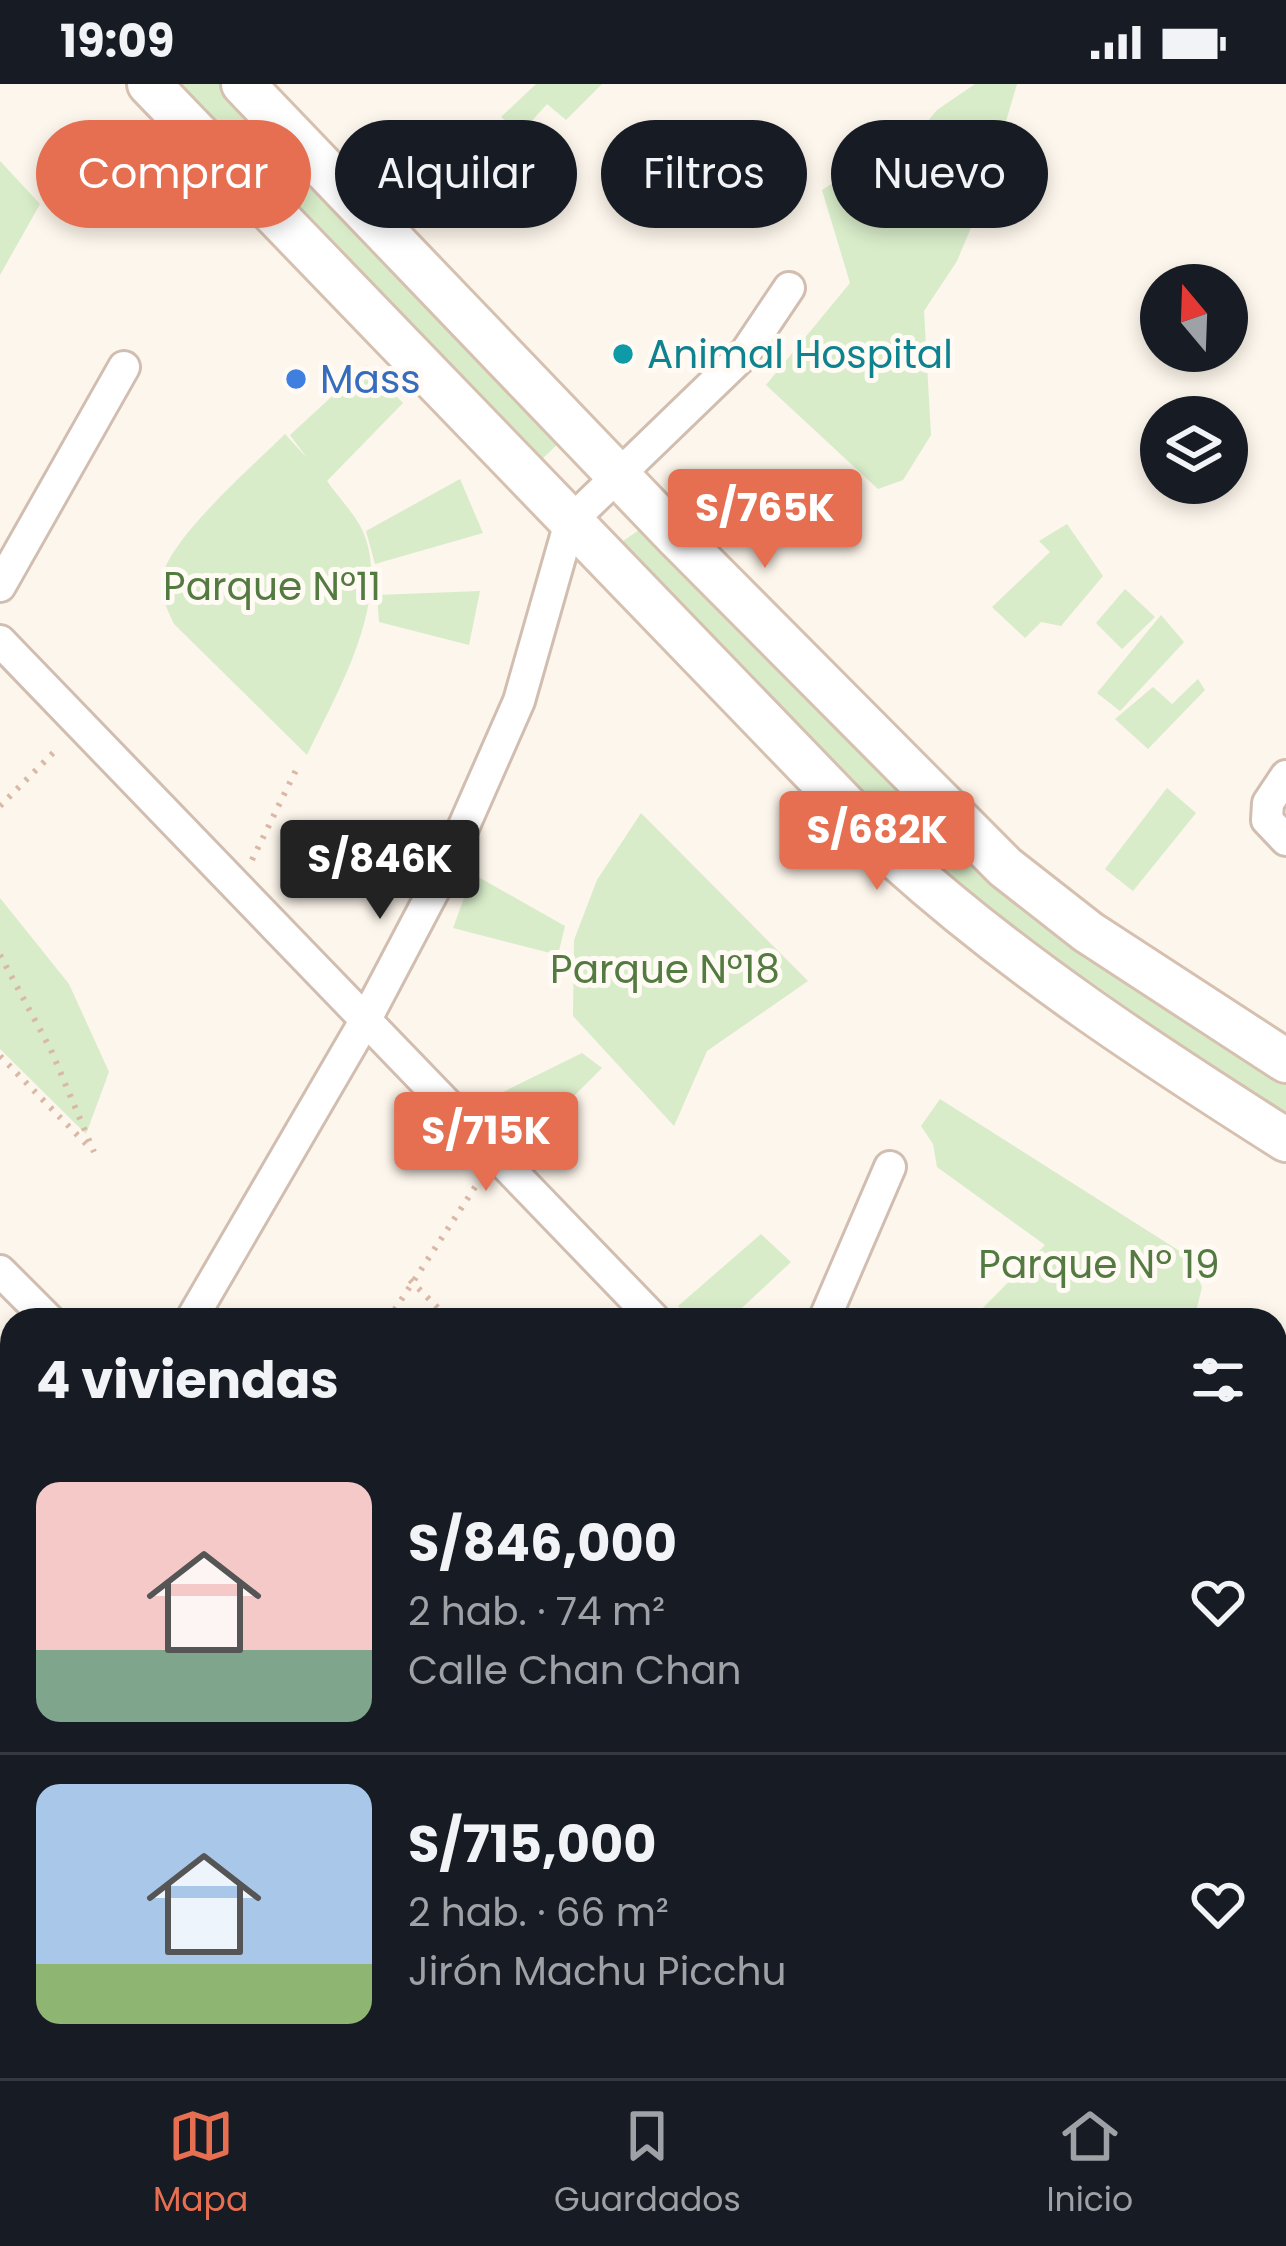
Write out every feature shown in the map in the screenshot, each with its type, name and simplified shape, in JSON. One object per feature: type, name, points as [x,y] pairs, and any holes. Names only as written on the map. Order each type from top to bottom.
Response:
[{"type":"main road","points":[[148,84],[896,858],[966,922],[1092,1017],[1286,1140]]},
{"type":"main road","points":[[243,84],[621,478],[1005,867],[1088,932],[1286,1061]]},
{"type":"street","points":[[198,1308],[365,1021],[446,869],[519,701],[570,522],[621,478],[746,352],[789,288]]},
{"type":"street","points":[[0,586],[124,367]]},
{"type":"street","points":[[0,641],[643,1308]]},
{"type":"street","points":[[1286,776],[1268,803],[1267,820],[1286,840]]},
{"type":"street","points":[[829,1308],[890,1167]]},
{"type":"street","points":[[1,1274],[37,1308]]},
{"type":"path","points":[[0,806],[59,747]]},
{"type":"path","points":[[238,890],[298,766]]},
{"type":"path","points":[[0,955],[51,1050],[94,1151],[0,1057]]},
{"type":"path","points":[[395,1308],[498,1159]]},
{"type":"path","points":[[410,1280],[438,1308]]},
{"type":"green space","points":[[172,84],[221,84],[255,120],[207,120]]},
{"type":"green space","points":[[536,84],[602,84],[566,120],[547,104],[533,120],[501,117]]},
{"type":"green space","points":[[975,84],[1017,84],[1006,120],[929,120]]},
{"type":"green space","points":[[0,161],[36,200],[36,211],[0,275]]},
{"type":"green space","points":[[311,178],[335,204],[335,228],[358,228],[561,441],[539,462],[311,227]]},
{"type":"green space","points":[[831,184],[831,220],[822,190]]},
{"type":"green space","points":[[833,228],[971,228],[957,261],[924,311],[931,435],[903,480],[878,489],[766,385],[850,283]]},
{"type":"green space","name":"Parque N°11","points":[[366,365],[403,403],[327,481],[364,534],[371,589],[356,648],[307,755],[174,624],[163,597],[162,579],[167,563],[195,524],[285,434],[307,458],[290,435]]},
{"type":"green space","points":[[460,479],[483,533],[375,564],[366,531]]},
{"type":"green space","points":[[1067,524],[1103,576],[1061,626],[1041,622],[1025,638],[992,607],[1050,552],[1039,541]]},
{"type":"green space","points":[[642,528],[964,844],[1286,1080],[1286,1121],[1100,1004],[929,866],[624,552],[623,541]]},
{"type":"green space","points":[[1125,589],[1155,617],[1122,649],[1096,623]]},
{"type":"green space","points":[[480,591],[469,645],[379,622],[377,595]]},
{"type":"green space","points":[[1161,615],[1184,642],[1120,711],[1097,693]]},
{"type":"green space","points":[[1198,679],[1205,690],[1148,749],[1115,719],[1153,687],[1172,704]]},
{"type":"green space","points":[[1167,788],[1196,813],[1133,891],[1105,869]]},
{"type":"green space","name":"Parque N°18","points":[[641,813],[808,981],[707,1051],[674,1126],[573,1016],[574,940],[597,880]]},
{"type":"green space","points":[[473,874],[565,926],[558,955],[453,928]]},
{"type":"green space","points":[[0,898],[69,984],[109,1072],[86,1134],[0,1049]]},
{"type":"green space","points":[[582,1053],[602,1068],[525,1145],[485,1101]]},
{"type":"green space","name":"Parque Nº 19","points":[[940,1099],[1189,1257],[1202,1287],[1197,1308],[983,1308],[1045,1245],[937,1167],[933,1144],[921,1126]]},
{"type":"green space","points":[[761,1234],[791,1262],[742,1308],[678,1306]]},
{"type":"place","name":"Animal Hospital","points":[[623,354]]},
{"type":"place","name":"Mass","points":[[296,379]]}]
